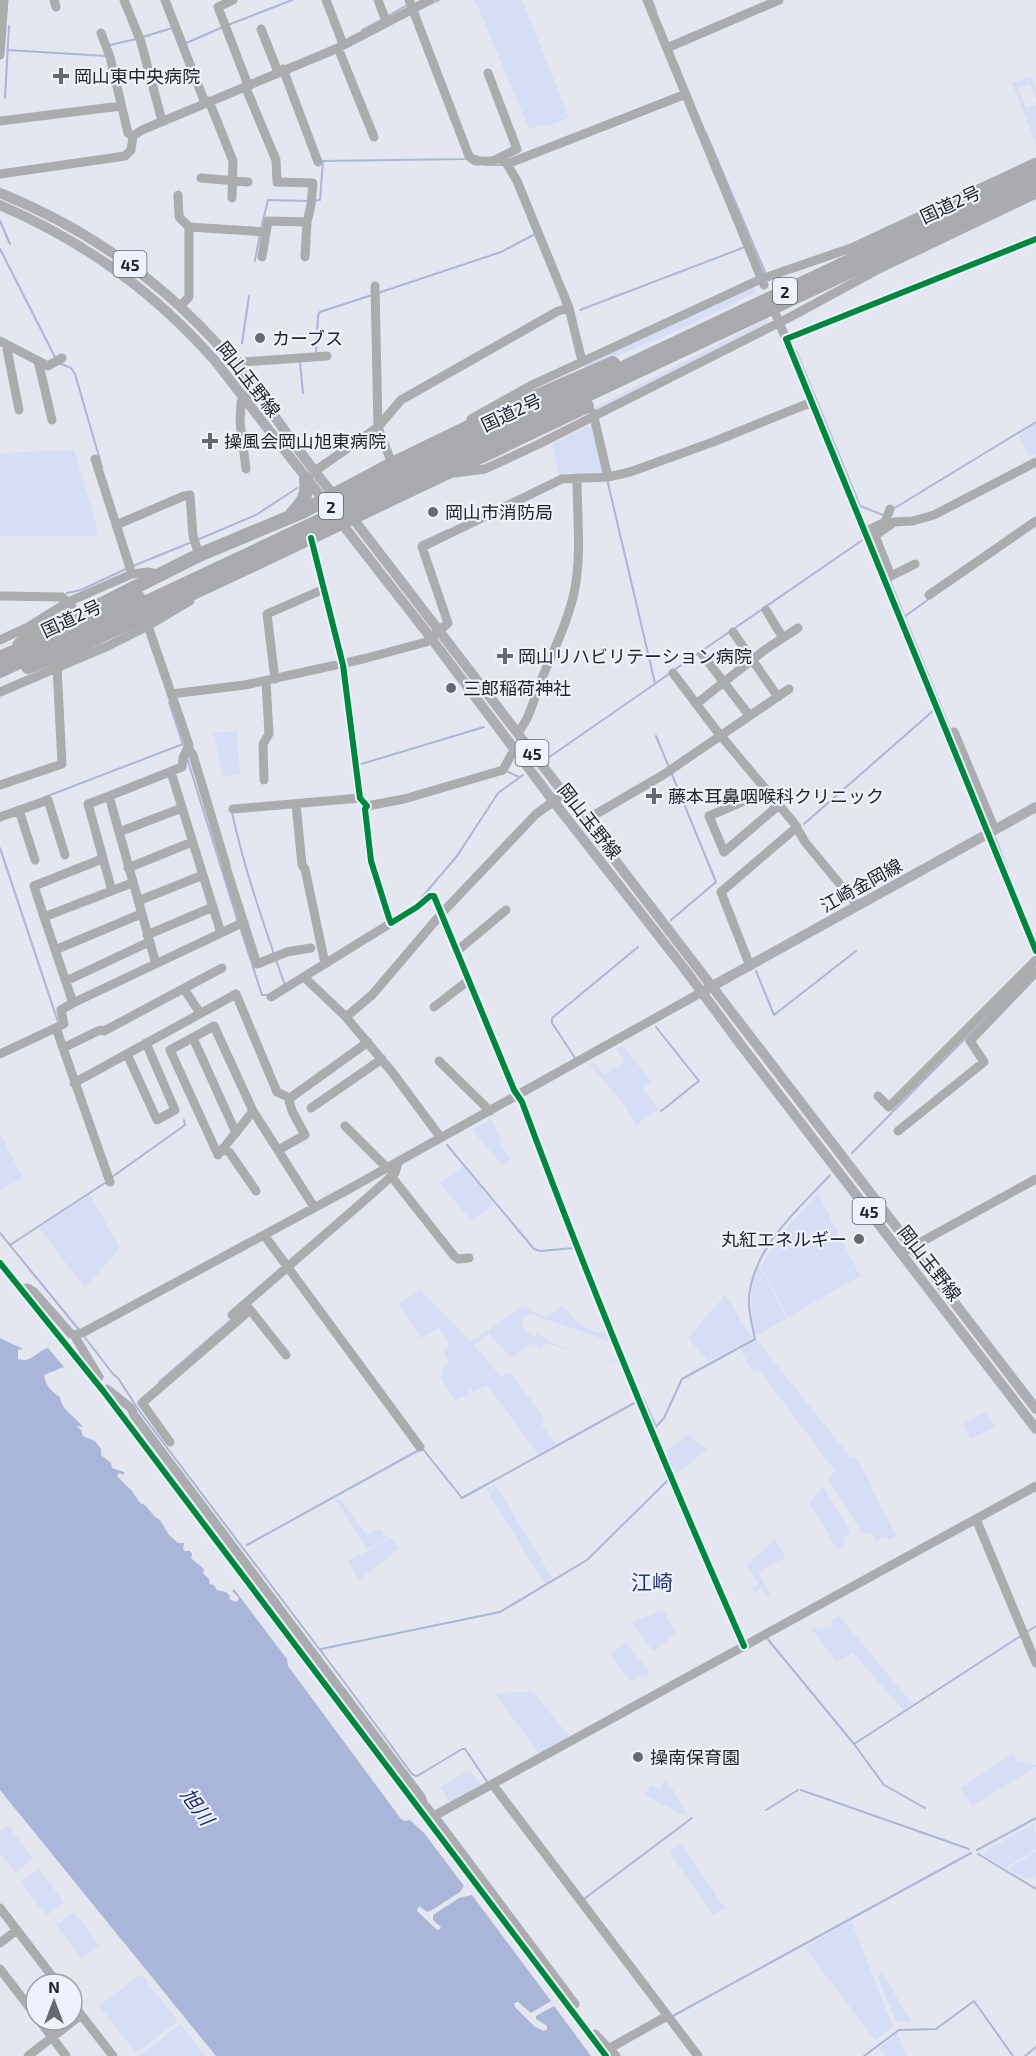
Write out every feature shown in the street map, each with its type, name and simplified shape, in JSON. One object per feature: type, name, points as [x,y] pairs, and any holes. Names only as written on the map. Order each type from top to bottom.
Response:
[{"type":"highway","name":"国道2号","points":[[0,671],[137,614],[699,332],[1036,173]]},
{"type":"highway","name":"国道2号","points":[[537,414],[799,296],[1036,184]]},
{"type":"highway","points":[[0,678],[63,654],[137,614],[236,573],[518,440],[683,358],[799,296]]},
{"type":"highway","points":[[0,653],[73,619],[158,574],[196,546],[291,515],[529,399],[680,334],[699,332]]},
{"type":"highway","points":[[291,515],[304,501],[310,475]]},
{"type":"highway","name":"国道2号","points":[[0,658],[137,614]]},
{"type":"main road","name":"岡山玉野線","points":[[0,193],[43,212],[92,239],[132,266],[198,322],[253,389],[310,475]]},
{"type":"main road","name":"岡山玉野線","points":[[0,205],[60,235],[106,262],[134,282],[187,329],[216,362],[243,398],[441,631],[584,820],[901,1253],[1036,1429]]},
{"type":"main road","name":"岡山玉野線","points":[[348,520],[431,638],[554,802],[912,1247],[1036,1409]]},
{"type":"main road","name":"江崎金岡線","points":[[707,990],[1036,807]]},
{"type":"street","points":[[0,55],[4,0]]},
{"type":"street","points":[[124,0],[141,42],[162,121]]},
{"type":"street","points":[[165,0],[233,161],[232,198]]},
{"type":"street","points":[[233,0],[218,7],[276,160],[277,182],[313,183],[305,256]]},
{"type":"street","points":[[326,0],[374,137]]},
{"type":"street","points":[[378,0],[386,19]]},
{"type":"street","points":[[133,136],[162,121],[341,43],[411,4],[430,0]]},
{"type":"street","points":[[647,0],[670,47],[686,94],[762,282]]},
{"type":"street","points":[[670,47],[779,0]]},
{"type":"street","points":[[411,4],[469,156],[475,161],[503,162],[686,94]]},
{"type":"street","points":[[261,29],[318,162]]},
{"type":"street","points":[[101,33],[128,134],[133,136]]},
{"type":"street","points":[[488,73],[517,149],[503,162]]},
{"type":"street","points":[[0,121],[121,106]]},
{"type":"street","points":[[0,174],[125,156],[131,150],[133,136]]},
{"type":"street","points":[[503,162],[517,181],[569,308],[582,365]]},
{"type":"street","points":[[375,291],[378,427],[398,461],[532,385],[582,365],[762,282],[850,249],[1036,162]]},
{"type":"street","points":[[201,178],[248,182]]},
{"type":"street","points":[[435,478],[485,469],[576,426],[593,412],[777,319],[1036,194]]},
{"type":"street","points":[[178,195],[179,216],[189,227],[189,297],[180,306]]},
{"type":"street","points":[[262,256],[262,232],[268,221],[307,222]]},
{"type":"street","points":[[189,227],[262,232]]},
{"type":"street","points":[[788,338],[1036,240]]},
{"type":"street","points":[[310,475],[378,427],[401,400],[558,311],[569,308]]},
{"type":"street","points":[[777,319],[788,338],[812,402],[888,578],[991,832]]},
{"type":"street","points":[[3,343],[48,366],[58,360]]},
{"type":"street","points":[[3,343],[19,410]]},
{"type":"street","points":[[236,367],[242,362],[320,356]]},
{"type":"street","points":[[38,361],[52,420]]},
{"type":"street","points":[[246,469],[240,422],[243,398],[253,389]]},
{"type":"street","points":[[171,694],[272,678],[419,645],[441,631],[448,623],[422,547],[562,479],[619,476],[812,402]]},
{"type":"street","points":[[593,412],[608,477]]},
{"type":"street","points":[[518,440],[536,442],[576,426]]},
{"type":"street","points":[[95,459],[118,524],[131,570]]},
{"type":"street","points":[[869,537],[894,522],[914,521],[934,515],[1036,462]]},
{"type":"street","points":[[517,733],[523,725],[540,685],[574,592],[577,568],[577,478]]},
{"type":"street","points":[[118,524],[190,495],[196,546]]},
{"type":"street","points":[[869,537],[885,522],[887,514]]},
{"type":"street","points":[[929,595],[1036,521]]},
{"type":"street","points":[[311,537],[342,663],[360,798],[367,806]]},
{"type":"street","points":[[888,578],[915,564]]},
{"type":"street","points":[[0,640],[131,570],[158,574]]},
{"type":"street","points":[[264,780],[263,744],[269,734],[272,678],[267,614],[324,589]]},
{"type":"street","points":[[0,596],[62,597],[72,606],[73,613],[25,636],[17,644]]},
{"type":"street","points":[[766,609],[783,638]]},
{"type":"street","points":[[0,692],[57,668],[137,614],[171,694],[189,746],[183,758],[182,767],[88,804],[112,891]]},
{"type":"street","points":[[696,704],[798,628]]},
{"type":"street","points":[[733,632],[778,697]]},
{"type":"street","points":[[702,654],[749,715]]},
{"type":"street","points":[[0,785],[62,764],[57,668]]},
{"type":"street","points":[[673,674],[858,906]]},
{"type":"street","points":[[584,820],[663,775],[789,689]]},
{"type":"street","points":[[954,732],[1036,951]]},
{"type":"street","points":[[188,748],[193,755],[241,924],[258,964],[287,952],[311,948]]},
{"type":"street","points":[[367,806],[404,799],[503,770],[511,755],[516,752]]},
{"type":"street","points":[[171,772],[221,933]]},
{"type":"street","points":[[768,791],[710,816],[724,852],[779,805]]},
{"type":"street","points":[[346,1017],[372,995],[442,913],[536,814],[564,794]]},
{"type":"street","points":[[109,796],[156,964]]},
{"type":"street","points":[[233,809],[296,806],[360,798]]},
{"type":"street","points":[[0,817],[48,800],[65,855]]},
{"type":"street","points":[[296,806],[302,865],[305,869],[326,961]]},
{"type":"street","points":[[367,806],[365,809],[371,861],[390,921]]},
{"type":"street","points":[[119,832],[182,808]]},
{"type":"street","points":[[19,810],[35,860]]},
{"type":"street","points":[[750,966],[721,892],[796,827]]},
{"type":"street","points":[[128,868],[192,842]]},
{"type":"street","points":[[73,1002],[34,886],[102,859]]},
{"type":"street","points":[[138,901],[203,875]]},
{"type":"street","points":[[44,917],[132,883]]},
{"type":"street","points":[[271,997],[390,921],[417,907],[430,896],[434,896],[517,1095],[522,1102],[554,1188],[694,1532],[744,1646]]},
{"type":"street","points":[[66,981],[213,907]]},
{"type":"street","points":[[457,951],[506,910]]},
{"type":"street","points":[[55,950],[141,914]]},
{"type":"street","points":[[0,1054],[64,1024],[61,1010],[73,1002],[241,924]]},
{"type":"street","points":[[878,1096],[889,1107],[1036,960]]},
{"type":"street","points":[[65,1047],[100,1030],[104,1032],[222,968]]},
{"type":"street","points":[[898,1131],[984,1062],[970,1041],[1036,972]]},
{"type":"street","points":[[304,977],[346,1017],[368,1042],[441,1138]]},
{"type":"street","points":[[434,1007],[469,980]]},
{"type":"street","points":[[184,989],[214,1026],[253,1112],[314,1207]]},
{"type":"street","points":[[423,1803],[421,1797],[134,1415],[142,1403],[248,1307],[398,1162],[707,990]]},
{"type":"street","points":[[74,1083],[236,994],[278,1092],[288,1097],[291,1098],[368,1042]]},
{"type":"street","points":[[214,1026],[170,1050],[218,1155],[253,1112]]},
{"type":"street","points":[[56,1029],[65,1047],[74,1083],[108,1180]]},
{"type":"street","points":[[193,1038],[236,1133]]},
{"type":"street","points":[[127,1054],[157,1120],[175,1110],[147,1043]]},
{"type":"street","points":[[311,1108],[381,1059]]},
{"type":"street","points":[[439,1061],[490,1111]]},
{"type":"street","points":[[278,1150],[305,1135],[292,1111],[288,1097]]},
{"type":"street","points":[[345,1126],[389,1172],[454,1256],[458,1259],[469,1258]]},
{"type":"street","points":[[224,1148],[230,1153],[256,1191]]},
{"type":"street","points":[[76,1330],[264,1235],[314,1207],[389,1172]]},
{"type":"street","points":[[901,1253],[1036,1179]]},
{"type":"street","points":[[264,1235],[420,1447]]},
{"type":"street","points":[[0,1263],[105,1391],[405,1791],[589,2030],[611,2053],[665,2017]]},
{"type":"street","points":[[22,1290],[27,1288],[34,1292],[76,1330],[76,1342],[105,1391],[138,1407],[170,1442]]},
{"type":"street","points":[[232,1315],[248,1307]]},
{"type":"street","points":[[248,1307],[285,1355]]},
{"type":"street","points":[[434,1816],[1036,1486]]},
{"type":"street","points":[[976,1520],[1036,1663]]},
{"type":"street","points":[[491,1786],[665,2017],[698,2056]]},
{"type":"street","points":[[405,1791],[411,1792],[434,1816],[589,2030]]},
{"type":"street","points":[[0,1908],[49,1972]]},
{"type":"street","points":[[0,1944],[17,1930]]},
{"type":"street","points":[[0,1969],[24,2000]]},
{"type":"street","points":[[84,2019],[113,2056]]},
{"type":"street","points":[[48,2032],[66,2056]]},
{"type":"street","points":[[28,2056],[59,2032]]},
{"type":"shaded area","points":[[475,0],[522,0],[569,118],[547,126],[545,124],[529,129]]},
{"type":"shaded area","points":[[1031,76],[1036,89],[1036,99],[1030,84],[1018,88],[1026,108],[1036,105],[1036,143],[1012,83]]},
{"type":"shaded area","points":[[753,285],[756,292],[735,303],[584,370],[584,366]]},
{"type":"shaded area","points":[[767,319],[770,325],[596,411],[594,408]]},
{"type":"shaded area","points":[[592,424],[604,472],[567,473],[559,476],[552,444]]},
{"type":"shaded area","points":[[1036,424],[1036,454],[1029,457],[1018,434]]},
{"type":"shaded area","points":[[74,450],[96,522],[98,536],[0,536],[0,453]]},
{"type":"shaded area","points":[[237,731],[240,774],[223,776],[213,733]]},
{"type":"shaded area","points":[[622,1045],[652,1082],[643,1089],[659,1109],[636,1125],[625,1105],[589,1064],[593,1062],[604,1074],[624,1062],[616,1048]]},
{"type":"shaded area","points":[[491,1119],[501,1138],[500,1143],[511,1159],[502,1165],[472,1130]]},
{"type":"shaded area","points":[[0,1133],[23,1178],[0,1190]]},
{"type":"shaded area","points":[[462,1166],[494,1204],[471,1221],[440,1183]]},
{"type":"shaded area","points":[[818,1193],[860,1276],[788,1317],[761,1267],[778,1238]]},
{"type":"shaded area","points":[[90,1195],[120,1248],[85,1288],[39,1228]]},
{"type":"shaded area","points":[[759,1265],[787,1318],[756,1336],[752,1300],[753,1283]]},
{"type":"shaded area","points":[[420,1290],[471,1342],[523,1306],[546,1317],[562,1306],[584,1327],[602,1333],[606,1329],[612,1342],[530,1314],[522,1318],[525,1329],[534,1337],[537,1333],[565,1348],[620,1362],[621,1365],[544,1343],[541,1350],[531,1343],[512,1358],[489,1334],[474,1345],[501,1377],[510,1372],[545,1419],[542,1425],[555,1444],[538,1454],[487,1385],[474,1392],[471,1389],[470,1394],[455,1400],[440,1376],[443,1374],[440,1371],[449,1363],[443,1351],[450,1345],[439,1328],[421,1338],[398,1304]]},
{"type":"shaded area","points":[[725,1295],[753,1338],[708,1361],[688,1338]]},
{"type":"shaded area","points":[[756,1339],[851,1458],[855,1456],[897,1536],[889,1540],[886,1536],[877,1541],[871,1532],[864,1534],[860,1530],[828,1479],[835,1471],[759,1370],[754,1373],[740,1349]]},
{"type":"shaded area","points":[[986,1411],[995,1427],[971,1439],[963,1424]]},
{"type":"shaded area","points":[[688,1434],[707,1450],[674,1473],[665,1452]]},
{"type":"shaded area","points":[[495,1484],[553,1579],[545,1584],[486,1489],[489,1487],[493,1491],[492,1485]]},
{"type":"shaded area","points":[[823,1486],[851,1533],[842,1538],[845,1545],[837,1549],[810,1503]]},
{"type":"shaded area","points":[[339,1498],[367,1535],[380,1529],[388,1538],[367,1549],[338,1503],[334,1501]]},
{"type":"shaded area","points":[[392,1537],[399,1549],[359,1580],[348,1561]]},
{"type":"shaded area","points":[[775,1539],[786,1557],[758,1572],[771,1596],[767,1598],[762,1588],[755,1592],[753,1587],[759,1584],[747,1565]]},
{"type":"shaded area","points":[[663,1610],[677,1633],[653,1651],[631,1622]]},
{"type":"shaded area","points":[[839,1616],[913,1704],[903,1710],[853,1653],[837,1662],[810,1627],[822,1629],[832,1626],[831,1620]]},
{"type":"shaded area","points":[[626,1643],[648,1669],[649,1673],[645,1678],[642,1675],[631,1682],[611,1654]]},
{"type":"shaded area","points":[[533,1692],[570,1737],[539,1753],[494,1693]]},
{"type":"shaded area","points":[[1014,1753],[1017,1761],[1036,1765],[1036,1767],[972,1806],[960,1788]]},
{"type":"shaded area","points":[[470,1770],[481,1785],[480,1789],[451,1804],[440,1787]]},
{"type":"shaded area","points":[[664,1781],[671,1786],[688,1817],[644,1795],[651,1785],[660,1788]]},
{"type":"shaded area","points":[[1035,1823],[1036,1849],[1006,1868],[984,1855],[987,1850]]},
{"type":"shaded area","points":[[8,1825],[33,1859],[15,1873],[0,1853],[0,1831]]},
{"type":"shaded area","points":[[681,1843],[725,1908],[713,1915],[669,1852]]},
{"type":"shaded area","points":[[1036,1851],[1036,1876],[1029,1880],[1008,1869]]},
{"type":"shaded area","points":[[39,1869],[64,1902],[46,1916],[21,1882]]},
{"type":"shaded area","points":[[74,1912],[99,1945],[81,1959],[56,1925]]},
{"type":"shaded area","points":[[851,1920],[893,2027],[875,2040],[805,1948]]},
{"type":"shaded area","points":[[882,1973],[912,2022],[896,2021],[877,1976]]},
{"type":"shaded area","points":[[141,1974],[178,2021],[136,2053],[99,2006]]},
{"type":"shaded area","points":[[181,2024],[205,2056],[139,2056]]},
{"type":"shaded area","points":[[897,2033],[906,2056],[885,2056],[879,2048]]},
{"type":"water","name":"旭川","points":[[0,1338],[23,1349],[18,1350],[18,1359],[22,1360],[30,1359],[48,1348],[64,1367],[44,1375],[46,1382],[60,1397],[66,1410],[83,1427],[76,1426],[81,1430],[83,1436],[95,1441],[101,1449],[101,1455],[111,1463],[112,1468],[124,1472],[124,1475],[119,1473],[117,1476],[140,1503],[160,1520],[169,1535],[178,1543],[184,1543],[183,1549],[190,1551],[191,1558],[204,1569],[203,1573],[209,1579],[210,1584],[214,1585],[217,1590],[226,1592],[230,1596],[229,1599],[237,1602],[239,1598],[232,1591],[234,1589],[401,1819],[410,1820],[424,1833],[464,1886],[460,1892],[432,1910],[427,1912],[419,1906],[417,1911],[439,1930],[441,1927],[433,1920],[433,1915],[459,1898],[472,1895],[551,2001],[531,2013],[518,2002],[514,2003],[515,2007],[535,2027],[544,2031],[547,2026],[536,2019],[536,2016],[554,2006],[591,2056],[216,2056],[0,1790]]},
{"type":"waterway","points":[[228,25],[292,0]]},
{"type":"waterway","points":[[432,3],[439,0]]},
{"type":"waterway","points":[[652,0],[656,11]]},
{"type":"waterway","points":[[386,17],[407,5]]},
{"type":"waterway","points":[[362,30],[381,20]]},
{"type":"waterway","points":[[5,98],[9,26]]},
{"type":"waterway","points":[[184,44],[223,27]]},
{"type":"waterway","points":[[143,37],[172,28]]},
{"type":"waterway","points":[[110,45],[136,39]]},
{"type":"waterway","points":[[7,50],[106,56]]},
{"type":"waterway","points":[[706,133],[765,272]]},
{"type":"waterway","points":[[466,158],[478,165]]},
{"type":"waterway","points":[[313,201],[320,200],[323,161],[465,159]]},
{"type":"waterway","points":[[490,165],[502,165]]},
{"type":"waterway","points":[[261,229],[268,200],[308,201]]},
{"type":"waterway","points":[[0,221],[10,244]]},
{"type":"waterway","points":[[255,261],[260,234]]},
{"type":"waterway","points":[[378,293],[501,252],[535,234]]},
{"type":"waterway","points":[[580,310],[745,247]]},
{"type":"waterway","points":[[0,249],[56,359]]},
{"type":"waterway","points":[[316,353],[320,312],[372,295]]},
{"type":"waterway","points":[[242,343],[249,296]]},
{"type":"waterway","points":[[796,351],[860,506],[886,516]]},
{"type":"waterway","points":[[302,361],[300,362],[303,393]]},
{"type":"waterway","points":[[59,363],[71,368],[75,374],[102,467]]},
{"type":"waterway","points":[[893,509],[1036,422]]},
{"type":"waterway","points":[[607,479],[655,683]]},
{"type":"waterway","points":[[197,540],[256,515],[297,488]]},
{"type":"waterway","points":[[420,543],[448,530]]},
{"type":"waterway","points":[[674,670],[864,539]]},
{"type":"waterway","points":[[133,566],[192,542]]},
{"type":"waterway","points":[[67,593],[81,590],[128,568]]},
{"type":"waterway","points":[[890,581],[951,731]]},
{"type":"waterway","points":[[904,617],[929,599]]},
{"type":"waterway","points":[[548,758],[669,674]]},
{"type":"waterway","points":[[169,702],[183,745]]},
{"type":"waterway","points":[[804,824],[934,710]]},
{"type":"waterway","points":[[358,765],[484,727]]},
{"type":"waterway","points":[[656,736],[668,765]]},
{"type":"waterway","points":[[45,797],[183,744]]},
{"type":"waterway","points":[[187,758],[238,922]]},
{"type":"waterway","points":[[506,771],[519,777]]},
{"type":"waterway","points":[[671,772],[716,882],[671,920]]},
{"type":"waterway","points":[[422,897],[457,856],[498,793],[523,775]]},
{"type":"waterway","points":[[234,812],[232,812],[245,866],[274,954]]},
{"type":"waterway","points":[[995,837],[1008,871]]},
{"type":"waterway","points":[[0,848],[58,1022]]},
{"type":"waterway","points":[[240,927],[262,995],[269,995]]},
{"type":"waterway","points":[[575,1058],[552,1023],[552,1018],[638,947]]},
{"type":"waterway","points":[[756,971],[774,1015],[856,951]]},
{"type":"waterway","points":[[276,960],[285,985]]},
{"type":"waterway","points":[[852,1153],[1010,993]]},
{"type":"waterway","points":[[656,1027],[699,1081],[661,1111]]},
{"type":"waterway","points":[[112,1177],[185,1125],[184,1120]]},
{"type":"waterway","points":[[447,1145],[534,1249],[540,1251],[574,1248]]},
{"type":"waterway","points":[[654,1429],[664,1418],[682,1379],[755,1339],[749,1297],[759,1261],[779,1230],[830,1175]]},
{"type":"waterway","points":[[10,1245],[108,1181]]},
{"type":"waterway","points":[[0,1233],[80,1331]]},
{"type":"waterway","points":[[159,1382],[232,1319]]},
{"type":"waterway","points":[[83,1335],[118,1378],[140,1412],[412,1774],[419,1775],[465,1749],[488,1783]]},
{"type":"waterway","points":[[643,1398],[656,1427]]},
{"type":"waterway","points":[[422,1448],[462,1498],[636,1402]]},
{"type":"waterway","points":[[247,1545],[419,1450]]},
{"type":"waterway","points":[[321,1649],[500,1612],[587,1560],[668,1480]]},
{"type":"waterway","points":[[1025,1633],[1036,1626]]},
{"type":"waterway","points":[[766,1637],[854,1744],[1022,1635]]},
{"type":"waterway","points":[[854,1744],[884,1785],[925,1808]]},
{"type":"waterway","points":[[766,1810],[798,1790]]},
{"type":"waterway","points":[[801,1790],[969,1849]]},
{"type":"waterway","points":[[584,1899],[692,1818]]},
{"type":"waterway","points":[[977,1850],[1036,1818]]},
{"type":"waterway","points":[[671,2017],[971,1853]]},
{"type":"waterway","points":[[978,1854],[1036,1889]]},
{"type":"waterway","points":[[864,2056],[899,2030],[936,2029],[974,2001],[1013,2056]]},
{"type":"waterway","points":[[1025,2056],[1036,2047]]},
{"type":"cycle path","points":[[1036,239],[786,339],[1036,951]]},
{"type":"cycle path","points":[[311,538],[343,665],[360,798],[367,806],[365,809],[371,861],[389,918],[391,923],[430,896],[434,896],[514,1090],[522,1102],[629,1376],[744,1646]]},
{"type":"cycle path","points":[[0,1263],[104,1392],[606,2056]]},
{"type":"place","name":"岡山東中央病院","points":[[61,76]]},
{"type":"place","name":"カーブス","points":[[260,338]]},
{"type":"place","name":"操風会岡山旭東病院","points":[[210,441]]},
{"type":"place","name":"岡山市消防局","points":[[433,512]]},
{"type":"place","name":"岡山リハビリテーション病院","points":[[505,656]]},
{"type":"place","name":"三郎稲荷神社","points":[[451,688]]},
{"type":"place","name":"藤本耳鼻咽喉科クリニック","points":[[654,796]]},
{"type":"place","name":"丸紅エネルギー","points":[[859,1239]]},
{"type":"place","name":"操南保育園","points":[[638,1757]]},
{"type":"district","name":"江崎","points":[[652,1581]]}]
